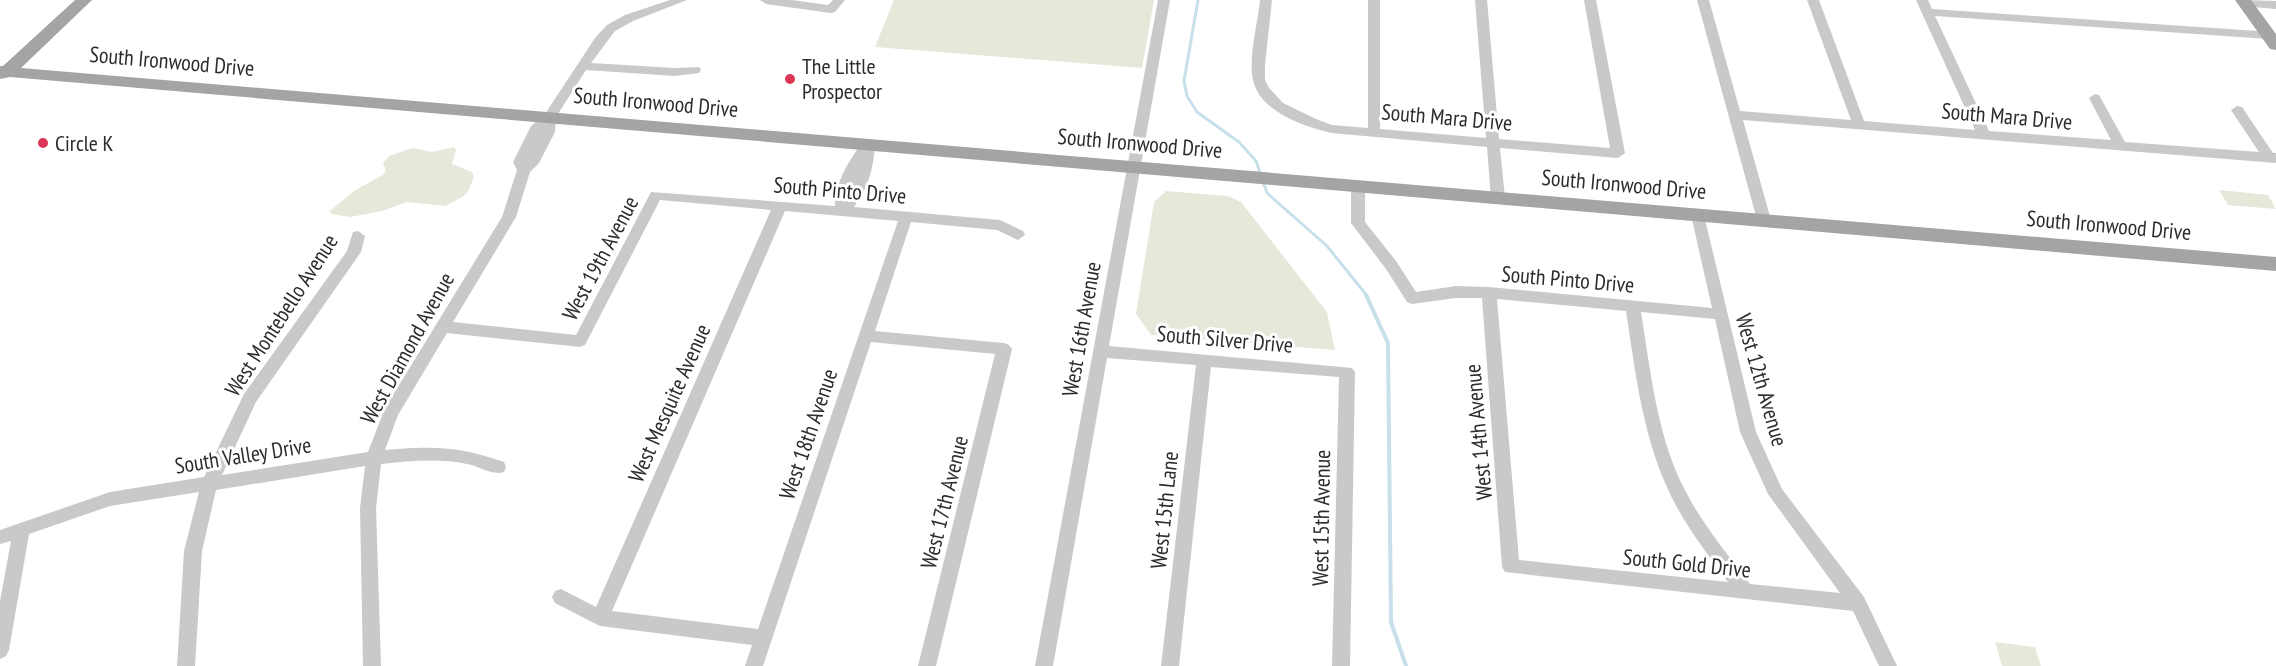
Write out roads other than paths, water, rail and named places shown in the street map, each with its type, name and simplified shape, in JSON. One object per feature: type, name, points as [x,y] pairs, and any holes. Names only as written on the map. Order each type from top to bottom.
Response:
[{"type":"main road","points":[[2,73],[84,0]]},
{"type":"main road","points":[[2244,1],[2272,40]]},
{"type":"main road","name":"South Ironwood Drive","points":[[2,73],[550,117],[2276,264]]},
{"type":"street","name":"West Diamond Avenue","points":[[372,666],[368,508],[374,458],[391,413],[509,217],[524,170],[534,160],[548,132],[550,117],[599,41],[611,28],[649,5],[681,0]]},
{"type":"street","points":[[766,0],[786,4],[835,4]]},
{"type":"street","name":"West 16th Avenue","points":[[1044,666],[1164,0]]},
{"type":"street","name":"South Mara Drive","points":[[1266,0],[1259,79],[1265,92],[1278,104],[1304,121],[1331,129],[1618,153],[1590,0]]},
{"type":"street","points":[[1374,0],[1374,133]]},
{"type":"street","points":[[1481,0],[1498,198]]},
{"type":"street","points":[[1703,0],[1764,220]]},
{"type":"street","points":[[1813,0],[1859,125]]},
{"type":"street","points":[[2244,1],[2276,5]]},
{"type":"street","points":[[1925,6],[2272,40]]},
{"type":"street","points":[[1925,6],[1984,135]]},
{"type":"street","points":[[583,66],[675,72],[695,70]]},
{"type":"street","points":[[2095,98],[2121,146]]},
{"type":"street","points":[[2237,110],[2272,158]]},
{"type":"street","name":"South Mara Drive","points":[[1735,115],[2272,158]]},
{"type":"street","points":[[842,211],[853,202],[868,161],[868,144]]},
{"type":"street","name":"South Pinto Drive","points":[[1358,185],[1358,223],[1391,265],[1412,298],[1456,292],[1490,293],[1720,314]]},
{"type":"street","name":"South Pinto Drive","points":[[656,195],[1000,225],[1018,235]]},
{"type":"street","name":"West 19th Avenue","points":[[443,327],[580,340],[656,195]]},
{"type":"street","name":"West Mesquite Avenue","points":[[600,618],[780,206]]},
{"type":"street","name":"West 12th Avenue","points":[[1698,214],[1748,432],[1776,494],[1858,603],[1888,666]]},
{"type":"street","name":"West 18th Avenue","points":[[754,666],[906,216]]},
{"type":"street","name":"West Montebello Avenue","points":[[186,666],[193,551],[210,482],[250,398],[354,252],[358,236]]},
{"type":"street","name":"West 14th Avenue","points":[[1490,293],[1511,567]]},
{"type":"street","points":[[1633,306],[1654,430],[1674,486],[1710,544],[1746,592]]},
{"type":"street","name":"West 17th Avenue","points":[[865,336],[1004,349],[927,666]]},
{"type":"street","name":"South Silver Drive","points":[[1099,351],[1347,372]]},
{"type":"street","name":"West 15th Lane","points":[[1170,666],[1204,360]]},
{"type":"street","name":"West 15th Avenue","points":[[1341,666],[1347,372]]},
{"type":"street","name":"South Valley Drive","points":[[0,537],[110,499],[374,458],[429,453],[469,457],[498,467]]},
{"type":"street","points":[[0,650],[22,528]]},
{"type":"street","name":"South Gold Drive","points":[[1511,567],[1858,603]]},
{"type":"street","points":[[561,597],[600,618],[763,638]]},
{"type":"waterway","points":[[1198,0],[1184,81],[1187,96],[1197,112],[1239,142],[1256,161],[1267,193],[1327,246],[1368,297]]},
{"type":"waterway","points":[[1366,295],[1388,343],[1391,622],[1406,666]]},
{"type":"place","name":"The Little Prospector","points":[[790,79]]},
{"type":"place","name":"Circle K","points":[[43,143]]}]
